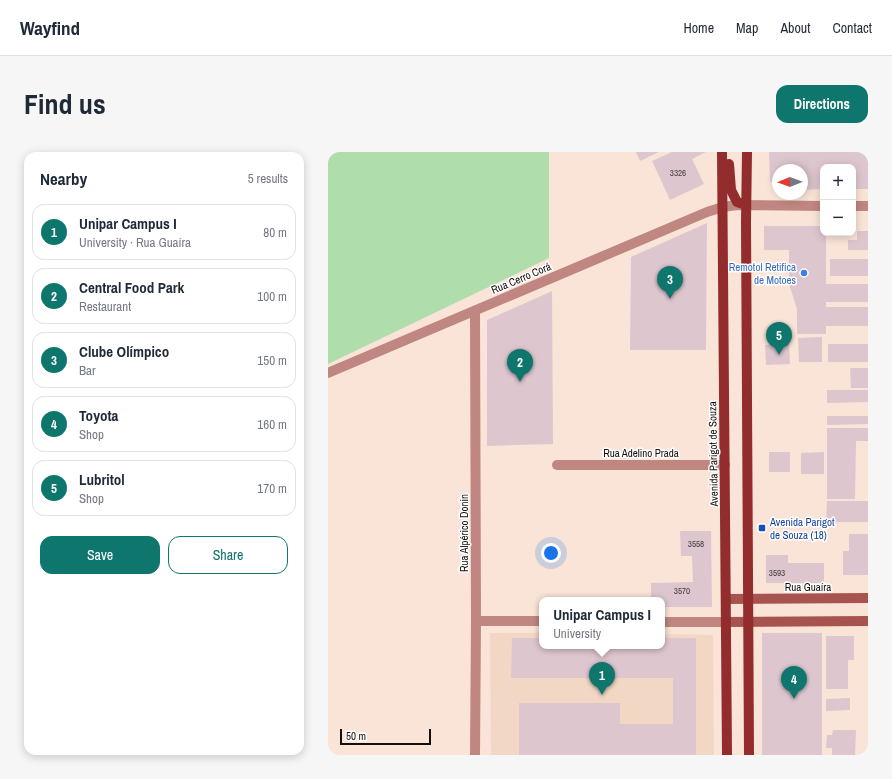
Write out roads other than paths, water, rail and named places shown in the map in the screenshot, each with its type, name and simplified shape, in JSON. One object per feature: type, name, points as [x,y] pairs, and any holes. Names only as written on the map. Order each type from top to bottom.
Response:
[{"type":"main road","name":"Avenida Parigot de Souza","points":[[722,152],[727,599],[727,755]]},
{"type":"main road","points":[[728,152],[731,190],[737,202],[746,205]]},
{"type":"main road","points":[[747,152],[749,755]]},
{"type":"street","name":"Rua Cerro Corá","points":[[328,374],[693,218],[723,207],[746,205],[820,206]]},
{"type":"street","points":[[856,206],[868,206]]},
{"type":"street","name":"Rua Alpérico Donin","points":[[475,311],[475,755]]},
{"type":"street","name":"Rua Adelino Prada","points":[[557,465],[725,465]]},
{"type":"street","name":"Rua Guaíra","points":[[727,599],[868,598]]},
{"type":"street","points":[[476,621],[539,621]]},
{"type":"street","points":[[665,622],[868,621]]},
{"type":"place","name":"Remotol Retifica de Motoes","points":[[804,273]]},
{"type":"place","name":"Clube Olímpico","points":[[670,299]]},
{"type":"place","name":"Lubritol","points":[[779,355]]},
{"type":"place","name":"Central Food Park","points":[[520,382]]},
{"type":"place","name":"Avenida Parigot de Souza (18)","points":[[762,528]]},
{"type":"place","name":"Unipar Campus I","points":[[602,695]]},
{"type":"place","name":"Toyota","points":[[794,699]]}]
